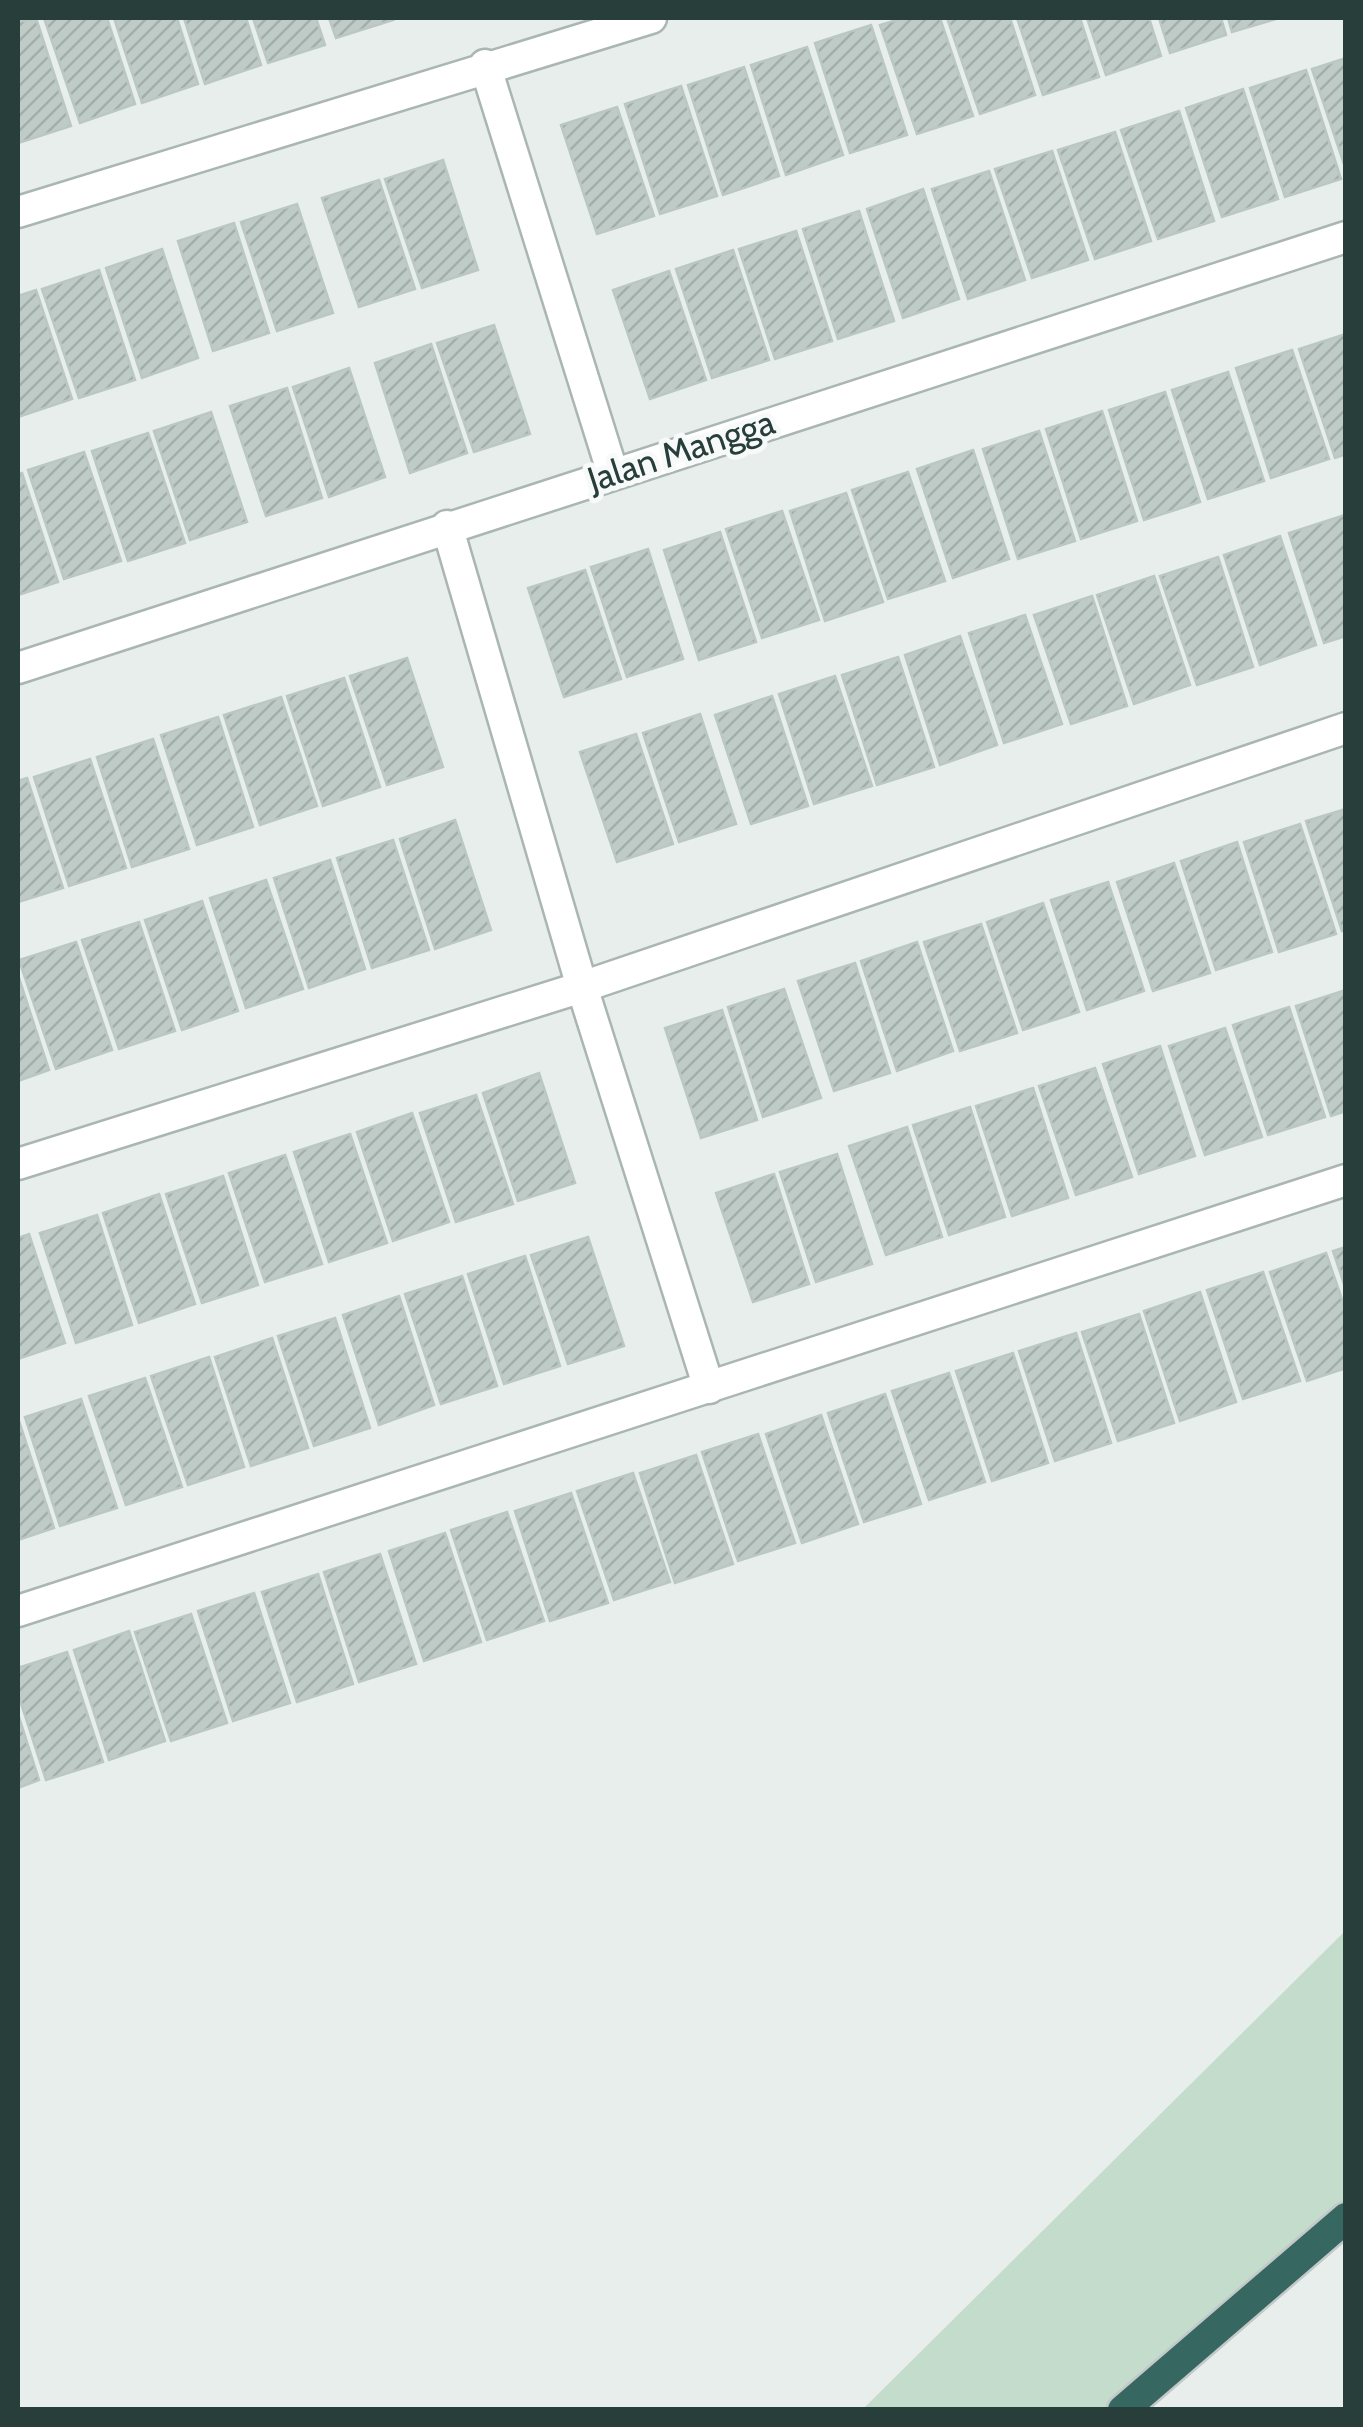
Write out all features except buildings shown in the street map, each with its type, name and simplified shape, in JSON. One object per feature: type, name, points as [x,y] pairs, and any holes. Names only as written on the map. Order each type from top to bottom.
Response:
[{"type":"highway","points":[[1123,2410],[1346,2218]]},
{"type":"street","points":[[18,212],[651,18]]},
{"type":"street","points":[[486,66],[613,474]]},
{"type":"street","name":"Jalan Mangga","points":[[18,668],[1346,238]]},
{"type":"street","points":[[447,526],[582,987],[709,1388]]},
{"type":"street","points":[[18,1164],[582,987],[1346,728]]},
{"type":"street","points":[[18,1611],[1346,1180]]},
{"type":"green space","points":[[1345,1931],[1345,2218],[1123,2409],[862,2410]]}]
